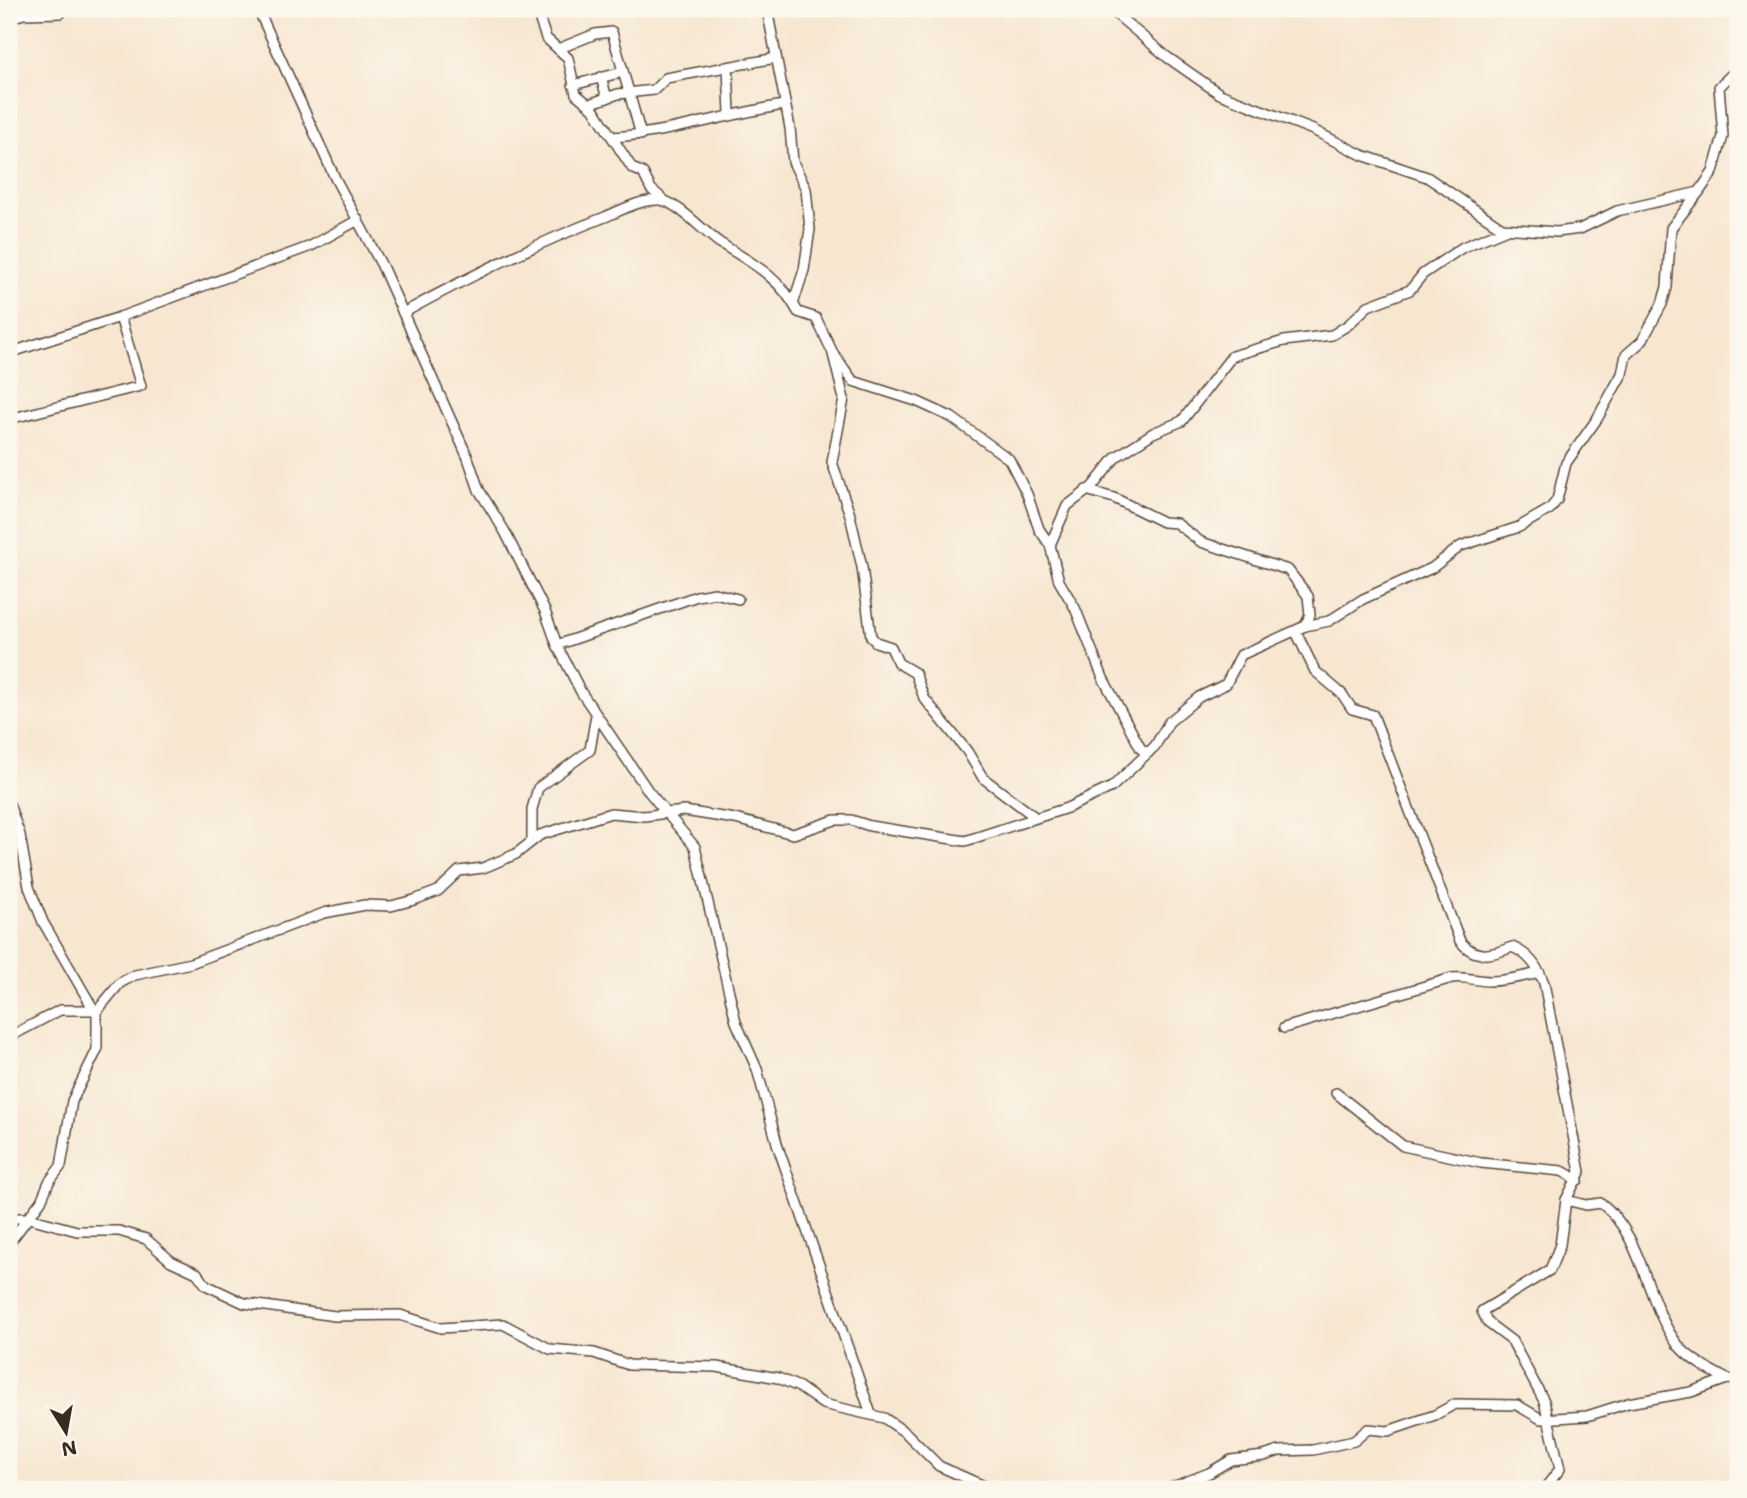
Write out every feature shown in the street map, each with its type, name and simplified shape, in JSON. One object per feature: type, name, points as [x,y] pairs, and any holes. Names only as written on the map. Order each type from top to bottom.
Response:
[{"type":"street","points":[[258,9],[403,313],[468,458],[479,490],[504,530],[548,618],[557,645],[596,715],[687,835],[699,859],[736,1022],[757,1069],[779,1147],[871,1414]]},
{"type":"street","points":[[536,9],[546,38],[568,58],[573,85],[579,98],[589,104],[632,168],[646,176],[652,189],[703,231],[763,268],[794,301],[798,312],[818,321],[833,353],[853,381],[916,401],[951,417],[1000,450],[1014,468],[1039,529],[1050,545],[1059,581],[1075,608],[1103,678],[1139,744],[1148,753]]},
{"type":"street","points":[[767,9],[790,128],[793,162],[806,189],[810,229],[804,270],[794,301]]},
{"type":"street","points":[[1110,9],[1167,57],[1220,94],[1313,130],[1370,158],[1427,177],[1487,221],[1507,229],[1580,229],[1617,211],[1699,192]]},
{"type":"street","points":[[9,18],[24,14],[61,13]]},
{"type":"street","points":[[558,49],[610,31],[614,36],[641,135]]},
{"type":"street","points":[[589,104],[628,92],[654,90],[666,78],[776,58]]},
{"type":"street","points":[[728,68],[730,113]]},
{"type":"street","points":[[9,1037],[60,1010],[96,1010],[120,983],[135,975],[164,971],[191,963],[324,913],[365,905],[391,906],[414,900],[438,891],[459,871],[483,868],[512,857],[532,840],[556,828],[611,813],[644,816],[684,811],[735,819],[793,834],[835,820],[851,820],[870,826],[965,841],[1071,807],[1112,787],[1148,753],[1169,722],[1199,697],[1226,684],[1241,655],[1305,626],[1329,621],[1350,605],[1432,568],[1461,546],[1519,527],[1550,509],[1557,500],[1566,463],[1597,419],[1622,374],[1626,355],[1642,341],[1662,304],[1667,287],[1671,228],[1713,172],[1723,136],[1719,87],[1738,68]]},
{"type":"street","points":[[573,85],[623,72]]},
{"type":"street","points":[[601,77],[607,98]]},
{"type":"street","points":[[613,137],[641,135],[730,113],[784,105]]},
{"type":"street","points":[[403,313],[559,233],[629,206],[665,201]]},
{"type":"street","points":[[9,353],[120,317],[311,246],[358,219]]},
{"type":"street","points":[[1050,545],[1062,511],[1120,454],[1153,433],[1182,421],[1232,356],[1252,348],[1332,335],[1348,326],[1368,306],[1410,290],[1423,274],[1463,247],[1507,229]]},
{"type":"street","points":[[9,419],[141,386],[120,317]]},
{"type":"street","points":[[833,353],[844,398],[832,462],[850,515],[862,566],[871,637],[876,642],[891,647],[898,663],[915,673],[923,698],[953,733],[983,778],[1035,817]]},
{"type":"street","points":[[1086,490],[1114,498],[1164,523],[1176,523],[1201,542],[1243,553],[1287,570],[1308,596],[1310,615],[1305,626]]},
{"type":"street","points":[[557,645],[697,596],[715,593],[738,599]]},
{"type":"street","points":[[1296,632],[1311,666],[1353,709],[1373,715],[1460,941],[1465,947],[1490,956],[1512,947],[1523,951],[1540,973],[1580,1159],[1578,1180],[1566,1200],[1560,1245],[1550,1270],[1482,1311],[1488,1323],[1512,1340],[1544,1401],[1560,1469],[1544,1489]]},
{"type":"street","points":[[532,840],[534,796],[543,784],[590,750],[596,715]]},
{"type":"street","points":[[9,804],[20,835],[29,887],[43,922],[96,1010],[97,1051],[72,1101],[61,1166],[29,1218],[9,1243]]},
{"type":"street","points":[[1284,1028],[1452,978],[1465,976],[1477,981],[1495,981],[1540,973]]},
{"type":"street","points":[[1336,1093],[1403,1146],[1481,1163],[1562,1171],[1578,1180]]},
{"type":"street","points":[[1566,1200],[1586,1205],[1601,1203],[1617,1215],[1630,1239],[1645,1281],[1679,1345],[1707,1368],[1727,1379],[1738,1380]]},
{"type":"street","points":[[9,1218],[29,1218],[73,1230],[110,1230],[146,1239],[171,1261],[197,1273],[205,1285],[244,1303],[335,1315],[400,1315],[441,1328],[503,1324],[550,1349],[594,1353],[629,1365],[717,1367],[788,1382],[837,1409],[871,1414],[895,1424],[939,1466],[990,1489]]},
{"type":"street","points":[[1167,1489],[1209,1473],[1231,1460],[1264,1456],[1279,1451],[1313,1450],[1354,1441],[1368,1429],[1388,1431],[1435,1415],[1455,1404],[1517,1405],[1541,1419],[1549,1419],[1603,1413],[1628,1403],[1691,1392],[1727,1379]]}]
